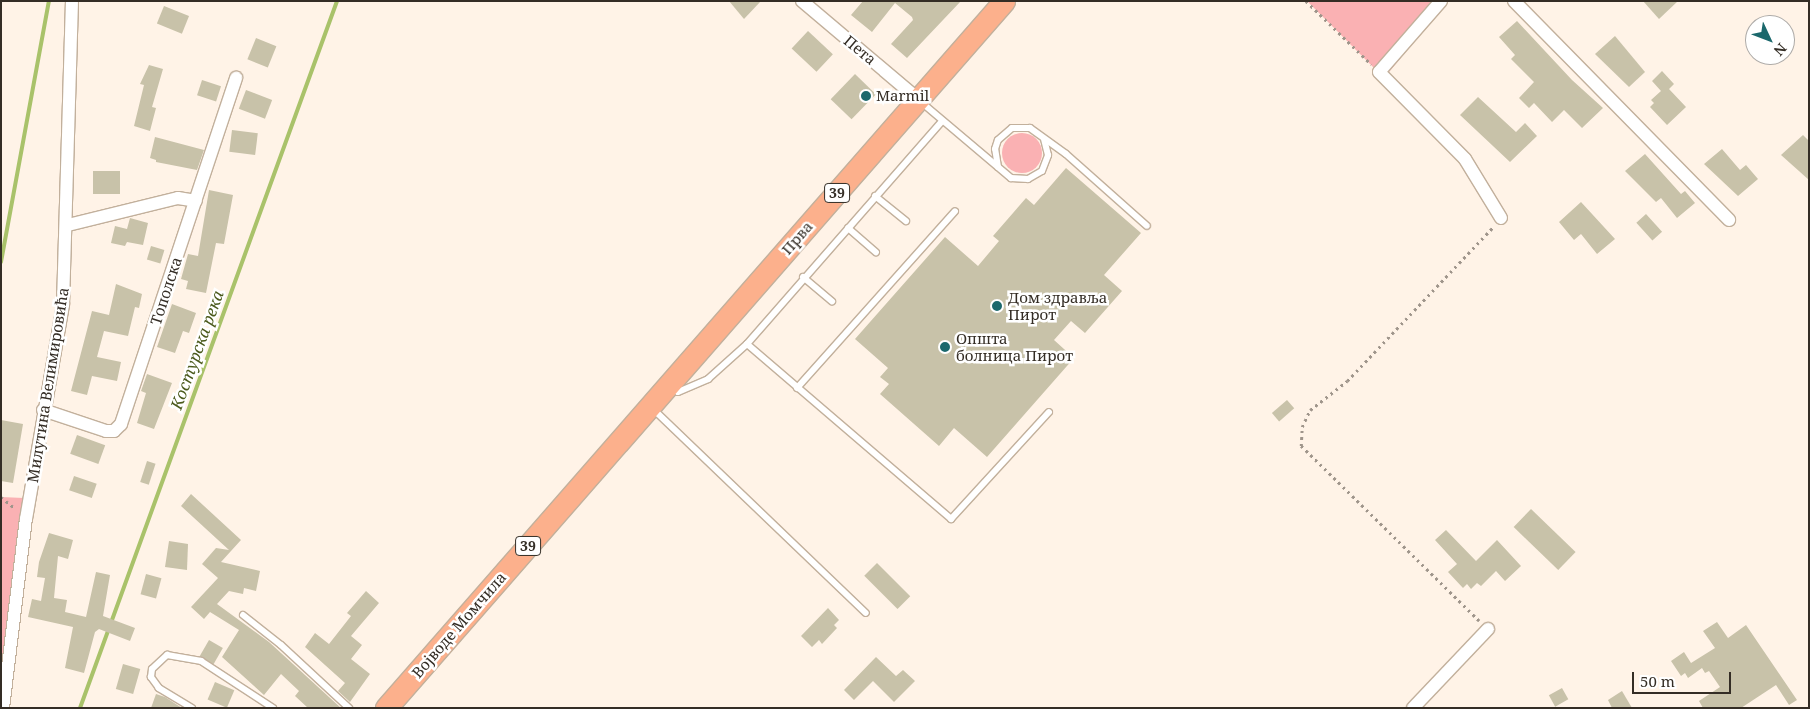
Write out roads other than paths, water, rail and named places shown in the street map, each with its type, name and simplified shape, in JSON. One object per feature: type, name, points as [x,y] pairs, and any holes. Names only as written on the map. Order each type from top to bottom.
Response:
[{"type":"main road","name":"Прва","points":[[670,385],[1004,1]]},
{"type":"main road","name":"Војводе Момчила","points":[[386,708],[670,385]]},
{"type":"street","name":"Милутина Велимировића","points":[[3,708],[43,410],[63,304],[68,225],[72,1]]},
{"type":"street","name":"Пета","points":[[802,1],[918,99]]},
{"type":"street","points":[[1441,1],[1379,72],[1465,159],[1501,218]]},
{"type":"street","points":[[1514,1],[1729,220]]},
{"type":"street","name":"Тополска","points":[[43,410],[106,431],[114,431],[121,424],[236,78]]},
{"type":"street","points":[[68,225],[178,198],[196,201]]},
{"type":"street","points":[[1413,708],[1488,629]]},
{"type":"lane","points":[[918,99],[942,122],[998,167],[1004,174],[1019,180],[1036,176],[1042,171],[1048,155],[1044,139]]},
{"type":"lane","points":[[670,385],[678,392],[708,379],[747,344],[803,277],[942,122]]},
{"type":"lane","points":[[998,167],[995,149],[998,140],[1012,128],[1030,128],[1066,154],[1147,226]]},
{"type":"lane","points":[[875,196],[906,221]]},
{"type":"lane","points":[[797,388],[955,211]]},
{"type":"lane","points":[[848,228],[876,252]]},
{"type":"lane","points":[[803,277],[832,301]]},
{"type":"lane","points":[[747,344],[952,519],[1049,412]]},
{"type":"lane","points":[[651,407],[866,613]]},
{"type":"lane","points":[[243,615],[281,645],[349,708]]},
{"type":"lane","points":[[192,708],[159,688],[151,677],[152,669],[167,654],[200,661],[273,708]]},
{"type":"waterway","points":[[1,262],[49,1]]},
{"type":"waterway","name":"Костурска река","points":[[80,708],[337,1]]},
{"type":"place","name":"Marmil","points":[[866,96]]},
{"type":"place","name":"Дом здравља Пирот","points":[[997,306]]},
{"type":"place","name":"Општа болница Пирот","points":[[945,347]]}]
